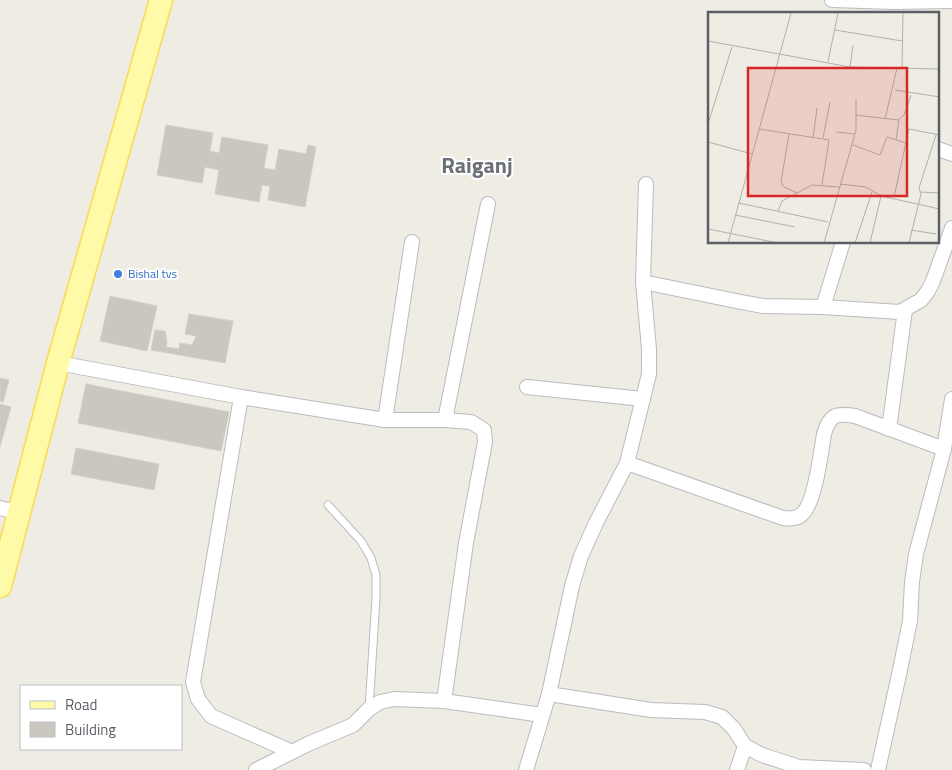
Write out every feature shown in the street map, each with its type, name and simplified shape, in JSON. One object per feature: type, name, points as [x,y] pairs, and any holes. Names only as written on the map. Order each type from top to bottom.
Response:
[{"type":"main road","points":[[0,586],[9,511],[58,363],[161,0]]},
{"type":"street","points":[[832,0],[893,8],[925,1],[952,1]]},
{"type":"street","points":[[940,150],[952,154]]},
{"type":"street","points":[[526,770],[549,694],[572,586],[581,556],[627,463],[649,374],[649,349],[643,282],[646,184]]},
{"type":"street","points":[[445,420],[488,204]]},
{"type":"street","points":[[643,282],[762,306],[822,307],[900,312],[921,300],[928,291],[952,228]]},
{"type":"street","points":[[385,420],[412,242]]},
{"type":"street","points":[[822,307],[842,244]]},
{"type":"street","points":[[889,429],[905,310]]},
{"type":"street","points":[[58,363],[242,397],[385,420],[471,422],[484,430],[485,442],[466,543],[444,701]]},
{"type":"street","points":[[527,387],[643,399]]},
{"type":"street","points":[[242,397],[194,682],[198,699],[211,716],[292,752]]},
{"type":"street","points":[[878,770],[910,621],[916,554],[944,449],[952,399]]},
{"type":"street","points":[[627,463],[784,518],[792,519],[803,514],[812,497],[824,434],[827,424],[833,416],[842,414],[856,416],[944,449]]},
{"type":"street","points":[[549,694],[651,710],[704,712],[722,717],[734,729],[745,746],[762,755],[799,769],[864,770]]},
{"type":"street","points":[[256,770],[353,725],[369,709],[380,702],[394,699],[444,701],[542,715]]},
{"type":"street","points":[[737,770],[745,746]]},
{"type":"lane","points":[[328,505],[361,541],[371,558],[376,575],[369,709]]},
{"type":"building","points":[[166,125],[213,133],[210,151],[219,153],[222,137],[268,145],[264,168],[275,170],[279,149],[306,154],[308,145],[316,147],[305,207],[268,200],[270,186],[262,185],[259,202],[215,194],[219,170],[205,167],[202,183],[157,175]]},
{"type":"building","points":[[110,296],[157,306],[147,351],[100,341]]},
{"type":"building","points":[[189,314],[233,321],[225,363],[151,350],[155,330],[165,331],[166,347],[179,349],[180,343],[192,345],[196,336],[185,334]]},
{"type":"building","points":[[0,378],[9,380],[3,402],[0,401]]},
{"type":"building","points":[[86,384],[229,412],[221,451],[78,423]]},
{"type":"building","points":[[0,404],[11,407],[0,447]]},
{"type":"building","points":[[76,448],[159,464],[154,490],[71,474]]},
{"type":"place","name":"Bishal tvs","points":[[118,274]]},
{"type":"district","name":"Raiganj","points":[[477,165]]}]
